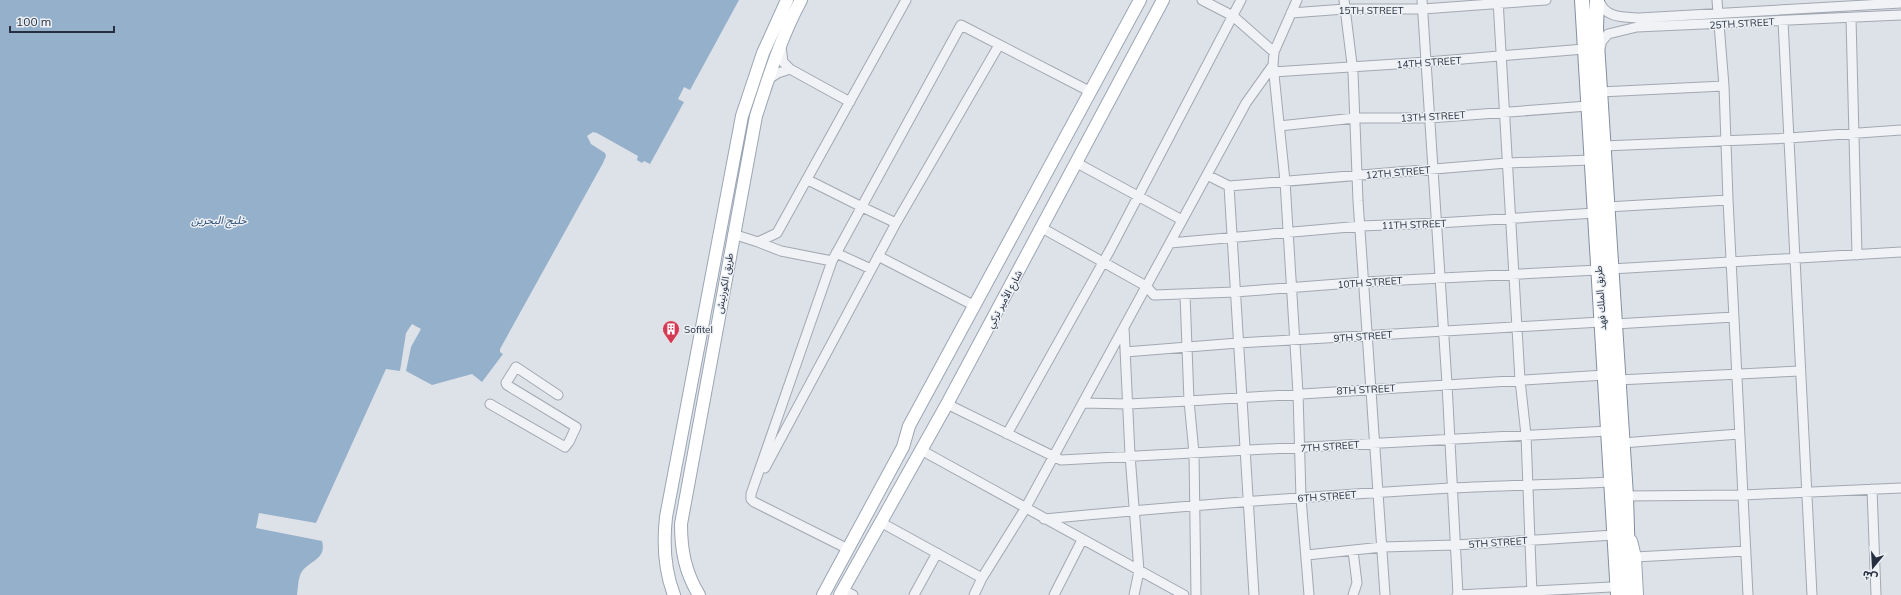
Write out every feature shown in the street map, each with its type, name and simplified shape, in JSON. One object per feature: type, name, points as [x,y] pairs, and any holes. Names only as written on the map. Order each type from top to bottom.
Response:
[{"type":"highway","name":"طريق الملك فهد","points":[[1582,0],[1591,160],[1601,210]]},
{"type":"highway","name":"طريق الملك فهد","points":[[1598,0],[1596,28],[1604,146],[1601,210],[1604,269],[1608,323],[1618,380],[1626,496],[1629,595]]},
{"type":"highway","name":"طريق الملك فهد","points":[[1608,323],[1605,375],[1614,542],[1614,592]]},
{"type":"main road","name":"طريق الكورنيش","points":[[674,595],[667,574],[664,542],[666,517],[742,116],[763,54],[787,0]]},
{"type":"main road","name":"طريق الكورنيش","points":[[699,595],[686,567],[682,552],[681,524],[733,234],[756,116],[781,42],[801,0]]},
{"type":"main road","points":[[823,595],[902,447],[909,426],[1140,0]]},
{"type":"main road","name":"شارع الأمير تركي","points":[[845,593],[919,453],[1077,163],[1163,0]]},
{"type":"main road","points":[[902,447],[919,453]]},
{"type":"main road","points":[[1626,523],[1635,557],[1637,595]]},
{"type":"street","points":[[758,242],[777,233],[808,180],[906,0]]},
{"type":"street","points":[[1202,0],[1232,16],[1274,52]]},
{"type":"street","points":[[1007,434],[1103,262],[1241,0]]},
{"type":"street","points":[[1297,0],[1274,52],[1273,69],[1285,181],[1298,393],[1301,498],[1307,555],[1309,595]]},
{"type":"street","name":"15TH STREET","points":[[1291,13],[1345,5],[1422,5],[1546,0]]},
{"type":"street","name":"25TH STREET","points":[[1598,0],[1605,11],[1638,22],[1719,24],[1901,15]]},
{"type":"street","points":[[1717,0],[1718,13]]},
{"type":"street","points":[[1498,2],[1507,163],[1512,218],[1520,380],[1526,435],[1532,593]]},
{"type":"street","name":"25TH STREET","points":[[1599,56],[1602,41],[1608,34],[1638,22],[1783,4],[1901,3]]},
{"type":"street","points":[[1345,5],[1352,67],[1357,176],[1385,595]]},
{"type":"street","points":[[1422,5],[1438,223],[1457,595],[1614,592]]},
{"type":"street","points":[[1851,18],[1857,255]]},
{"type":"street","points":[[1783,21],[1812,595]]},
{"type":"street","points":[[1719,24],[1724,86],[1725,140],[1736,374],[1748,595]]},
{"type":"street","points":[[848,549],[754,502],[751,499],[751,494],[834,257],[962,25],[1091,92]]},
{"type":"street","points":[[781,42],[783,62],[790,69],[850,102]]},
{"type":"street","points":[[751,494],[896,223],[999,45]]},
{"type":"street","name":"14TH STREET","points":[[1273,69],[1352,67],[1584,49]]},
{"type":"street","points":[[767,80],[778,73],[790,69]]},
{"type":"street","points":[[974,595],[982,578],[1025,508],[1246,103],[1273,69]]},
{"type":"street","points":[[1600,92],[1724,86]]},
{"type":"street","name":"13TH STREET","points":[[1279,126],[1355,118],[1430,118],[1505,111],[1588,106]]},
{"type":"street","points":[[1604,146],[1789,138],[1901,130]]},
{"type":"street","name":"12TH STREET","points":[[1228,186],[1507,163],[1591,160]]},
{"type":"street","points":[[1077,163],[1182,220]]},
{"type":"street","points":[[1207,176],[1228,186],[1233,238],[1247,502],[1254,595]]},
{"type":"street","points":[[808,180],[896,223]]},
{"type":"street","name":"11TH STREET","points":[[1170,243],[1361,226],[1512,218],[1728,200]]},
{"type":"street","points":[[1042,228],[1146,286]]},
{"type":"street","points":[[733,234],[781,251],[834,257],[871,269]]},
{"type":"street","name":"10TH STREET","points":[[1146,286],[1154,295],[1235,292],[1441,277],[1731,263],[1901,252]]},
{"type":"street","points":[[878,256],[975,306]]},
{"type":"street","points":[[1185,294],[1189,401],[1194,453],[1196,595]]},
{"type":"street","name":"9TH STREET","points":[[1125,352],[1238,343],[1368,336],[1444,330],[1734,317]]},
{"type":"street","points":[[1124,326],[1130,455],[1139,571],[1134,595]]},
{"type":"street","points":[[490,404],[565,448],[576,426],[506,383],[516,367],[558,394]]},
{"type":"street","points":[[1618,380],[1800,371]]},
{"type":"street","name":"8TH STREET","points":[[1082,403],[1128,404],[1189,401],[1605,375]]},
{"type":"street","points":[[947,404],[1053,457]]},
{"type":"street","name":"7TH STREET","points":[[1053,457],[1061,460],[1130,455],[1300,448],[1375,442],[1608,431]]},
{"type":"street","points":[[1622,443],[1740,434]]},
{"type":"street","points":[[919,453],[1025,508],[1184,595]]},
{"type":"street","name":"6TH STREET","points":[[1044,519],[1247,502],[1452,488],[1611,482]]},
{"type":"street","points":[[1626,496],[1743,495],[1901,488]]},
{"type":"street","points":[[1872,489],[1876,595]]},
{"type":"street","points":[[882,523],[982,578]]},
{"type":"street","points":[[1055,595],[1082,540]]},
{"type":"street","name":"5TH STREET","points":[[1307,555],[1382,547],[1455,545],[1529,540],[1614,542]]},
{"type":"street","points":[[1353,551],[1357,583],[1353,595]]},
{"type":"street","points":[[1635,557],[1746,551]]},
{"type":"street","points":[[914,595],[937,553]]},
{"type":"water","name":"خليج البحرين","points":[[0,0],[739,0],[690,90],[684,87],[678,99],[684,102],[650,164],[644,161],[642,163],[637,160],[638,156],[597,133],[593,132],[587,136],[591,144],[605,153],[606,156],[500,349],[500,352],[503,354],[482,382],[472,374],[432,385],[406,371],[411,347],[421,329],[412,324],[406,333],[400,371],[386,369],[316,523],[259,513],[256,528],[322,541],[323,547],[320,556],[301,573],[297,595],[0,595]]},
{"type":"place","name":"Sofitel","points":[[671,344]]}]
